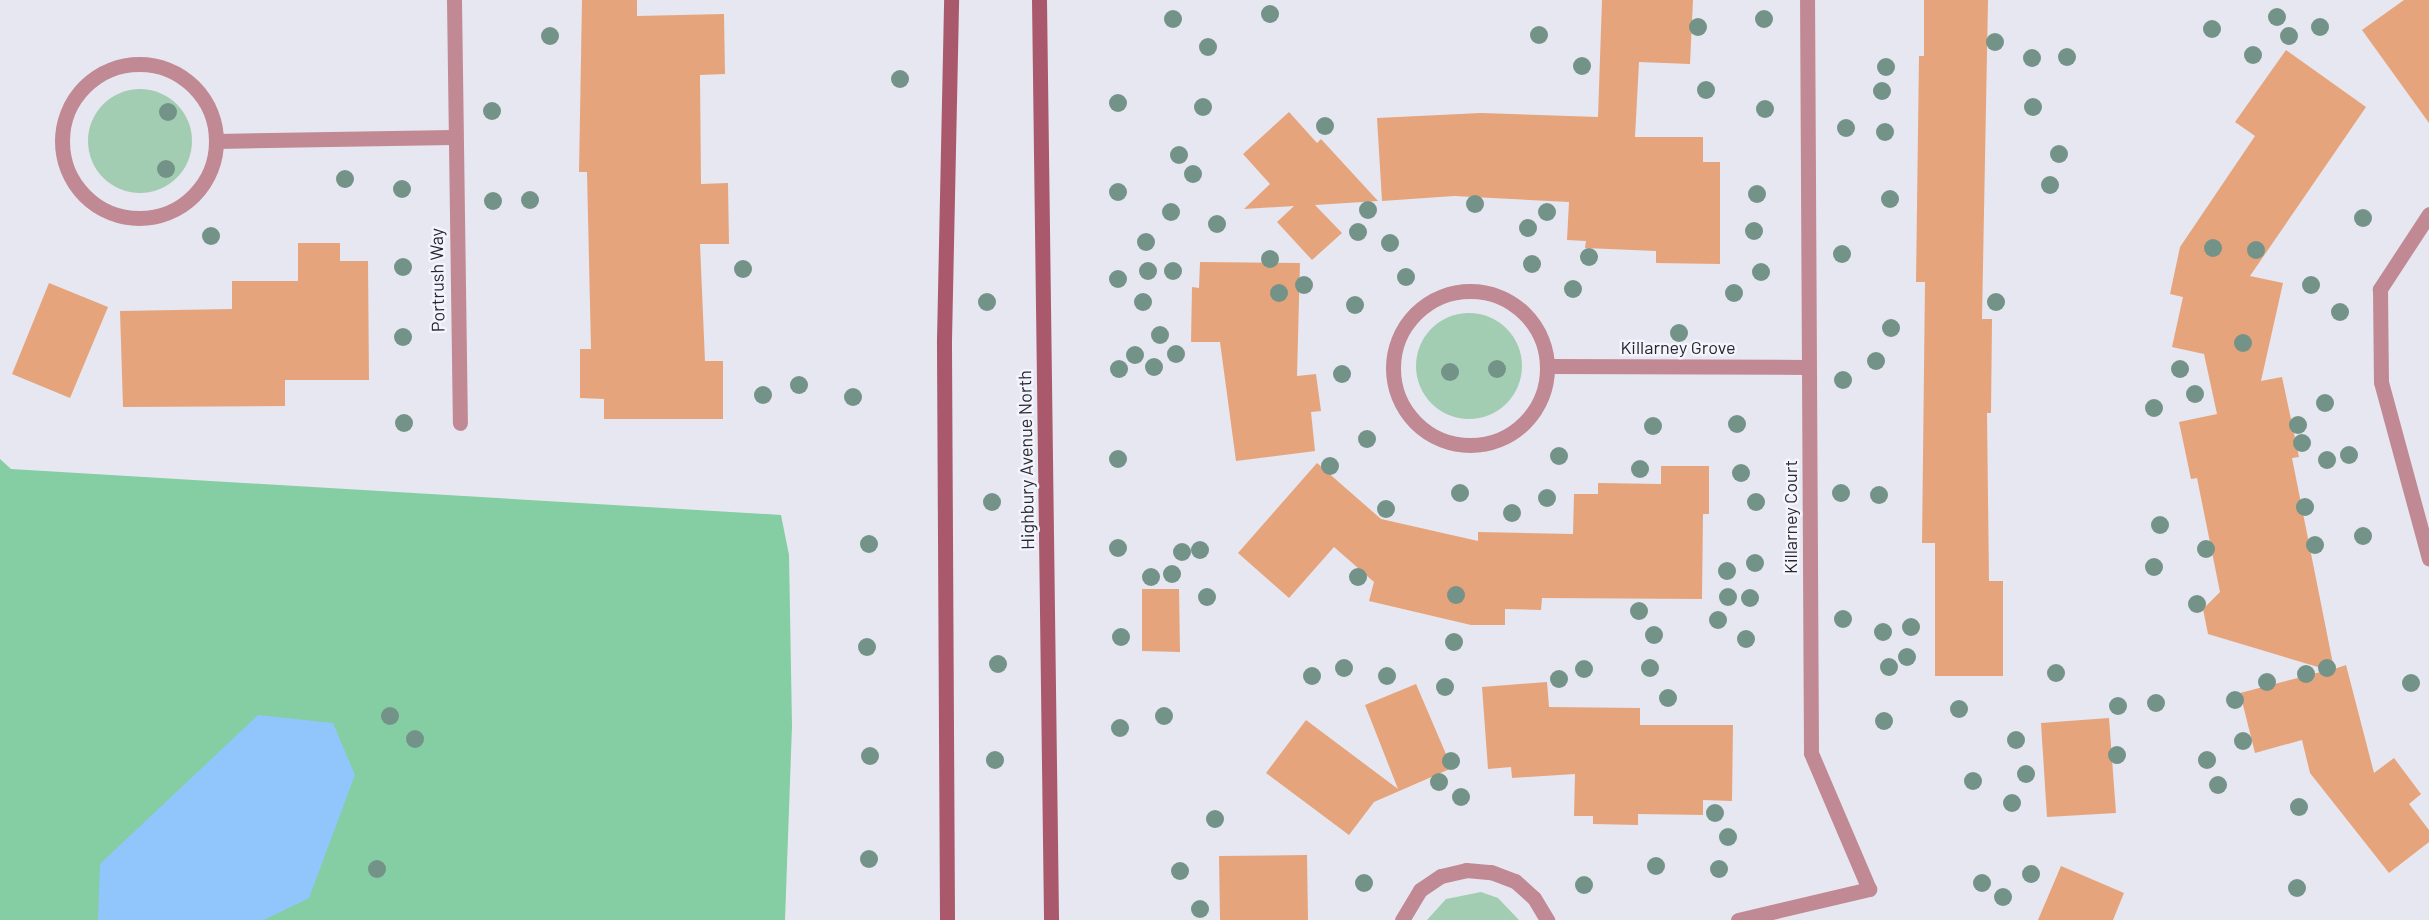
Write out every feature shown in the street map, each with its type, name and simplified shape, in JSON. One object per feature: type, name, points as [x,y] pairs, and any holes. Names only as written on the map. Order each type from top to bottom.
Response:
[{"type":"main road","points":[[947,920],[944,340],[951,0]]},
{"type":"main road","name":"Highbury Avenue North","points":[[1039,0],[1051,920]]},
{"type":"street","name":"Portrush Way","points":[[454,0],[453,137],[460,423]]},
{"type":"street","name":"Killarney Court","points":[[1738,920],[1869,889],[1811,753],[1807,0]]},
{"type":"street","points":[[131,64],[157,66],[187,81],[199,93],[212,115],[217,141],[209,173],[201,188],[183,206],[159,216],[134,219],[109,213],[94,204],[71,180],[62,155],[62,129],[70,105],[85,85],[106,71],[131,64]]},
{"type":"street","points":[[217,141],[453,137]]},
{"type":"street","points":[[2429,214],[2380,289],[2381,382],[2429,559]]},
{"type":"street","points":[[1462,291],[1488,292],[1512,302],[1531,319],[1543,342],[1548,366],[1544,392],[1533,415],[1514,432],[1490,443],[1465,445],[1440,440],[1418,425],[1402,405],[1396,389],[1393,356],[1401,332],[1424,307],[1438,297],[1462,291]]},
{"type":"street","name":"Killarney Grove","points":[[1548,366],[1808,367]]},
{"type":"street","points":[[1402,920],[1420,890],[1442,876],[1466,870],[1491,872],[1515,881],[1534,898],[1547,920]]},
{"type":"green space","points":[[140,89],[160,93],[177,104],[188,121],[192,141],[188,161],[177,178],[160,189],[140,193],[120,189],[103,178],[92,161],[88,141],[92,121],[103,104],[120,93]]},
{"type":"green space","points":[[1469,313],[1489,317],[1506,329],[1518,346],[1522,366],[1518,386],[1506,403],[1489,415],[1469,419],[1449,415],[1432,403],[1420,386],[1416,366],[1420,346],[1432,329],[1449,317]]},
{"type":"green space","points":[[0,459],[11,469],[781,515],[789,555],[792,726],[785,920],[0,920]]},
{"type":"green space","points":[[1481,892],[1498,898],[1519,920],[1427,920],[1446,899]]},
{"type":"water","points":[[258,715],[333,723],[355,775],[309,898],[264,920],[98,920],[100,864]]},
{"type":"building","points":[[582,0],[637,0],[637,16],[724,14],[725,74],[700,75],[701,184],[728,183],[729,244],[700,244],[705,361],[723,361],[723,419],[604,419],[604,399],[580,398],[580,349],[591,349],[587,172],[579,172]]},
{"type":"building","points":[[1602,0],[1693,0],[1690,64],[1639,62],[1635,137],[1703,137],[1703,162],[1720,162],[1720,264],[1656,263],[1656,251],[1585,248],[1586,241],[1567,240],[1569,202],[1454,196],[1382,201],[1377,118],[1481,113],[1598,117]]},
{"type":"building","points":[[1924,0],[1988,0],[1982,319],[1992,319],[1991,413],[1987,413],[1989,581],[2003,581],[2003,676],[1935,676],[1935,543],[1922,543],[1925,282],[1916,282],[1919,56],[1924,56]]},
{"type":"building","points":[[2404,0],[2429,0],[2429,123],[2362,30]]},
{"type":"building","points":[[2286,50],[2366,107],[2250,276],[2283,283],[2261,381],[2282,377],[2299,457],[2292,458],[2334,669],[2346,665],[2374,773],[2394,758],[2421,794],[2409,804],[2429,830],[2429,842],[2389,873],[2310,773],[2302,740],[2255,753],[2240,693],[2328,670],[2208,634],[2203,609],[2220,592],[2197,478],[2191,479],[2179,422],[2217,414],[2204,354],[2172,347],[2183,297],[2170,294],[2180,247],[2255,136],[2235,122]]},
{"type":"building","points":[[1289,112],[1317,143],[1321,139],[1378,201],[1315,205],[1342,233],[1312,260],[1277,222],[1294,206],[1244,209],[1270,184],[1243,154]]},
{"type":"building","points":[[298,243],[340,243],[340,261],[368,261],[369,380],[285,380],[285,406],[123,407],[120,311],[232,309],[232,281],[298,281]]},
{"type":"building","points":[[1200,262],[1300,263],[1297,376],[1316,374],[1321,411],[1311,412],[1315,451],[1236,461],[1220,342],[1191,342],[1192,287],[1199,288]]},
{"type":"building","points":[[49,283],[108,307],[70,398],[12,374]]},
{"type":"building","points":[[1317,463],[1381,519],[1478,541],[1478,532],[1573,534],[1574,494],[1598,494],[1598,483],[1661,484],[1661,466],[1709,466],[1709,514],[1703,514],[1702,599],[1542,598],[1541,610],[1505,609],[1505,625],[1471,625],[1369,601],[1374,582],[1334,547],[1289,598],[1238,553]]},
{"type":"building","points":[[1142,589],[1179,589],[1180,652],[1142,651]]},
{"type":"building","points":[[1547,682],[1549,707],[1640,708],[1640,725],[1733,725],[1732,801],[1703,800],[1703,815],[1638,814],[1638,825],[1593,824],[1593,816],[1574,816],[1575,774],[1512,778],[1511,767],[1488,769],[1482,687]]},
{"type":"building","points":[[1416,684],[1452,768],[1374,802],[1349,835],[1266,773],[1306,720],[1398,789],[1365,705]]},
{"type":"building","points":[[2109,718],[2116,813],[2047,817],[2041,723]]},
{"type":"building","points":[[1307,855],[1308,920],[1220,920],[1219,856]]},
{"type":"building","points":[[2061,866],[2124,893],[2113,920],[2038,920]]}]
